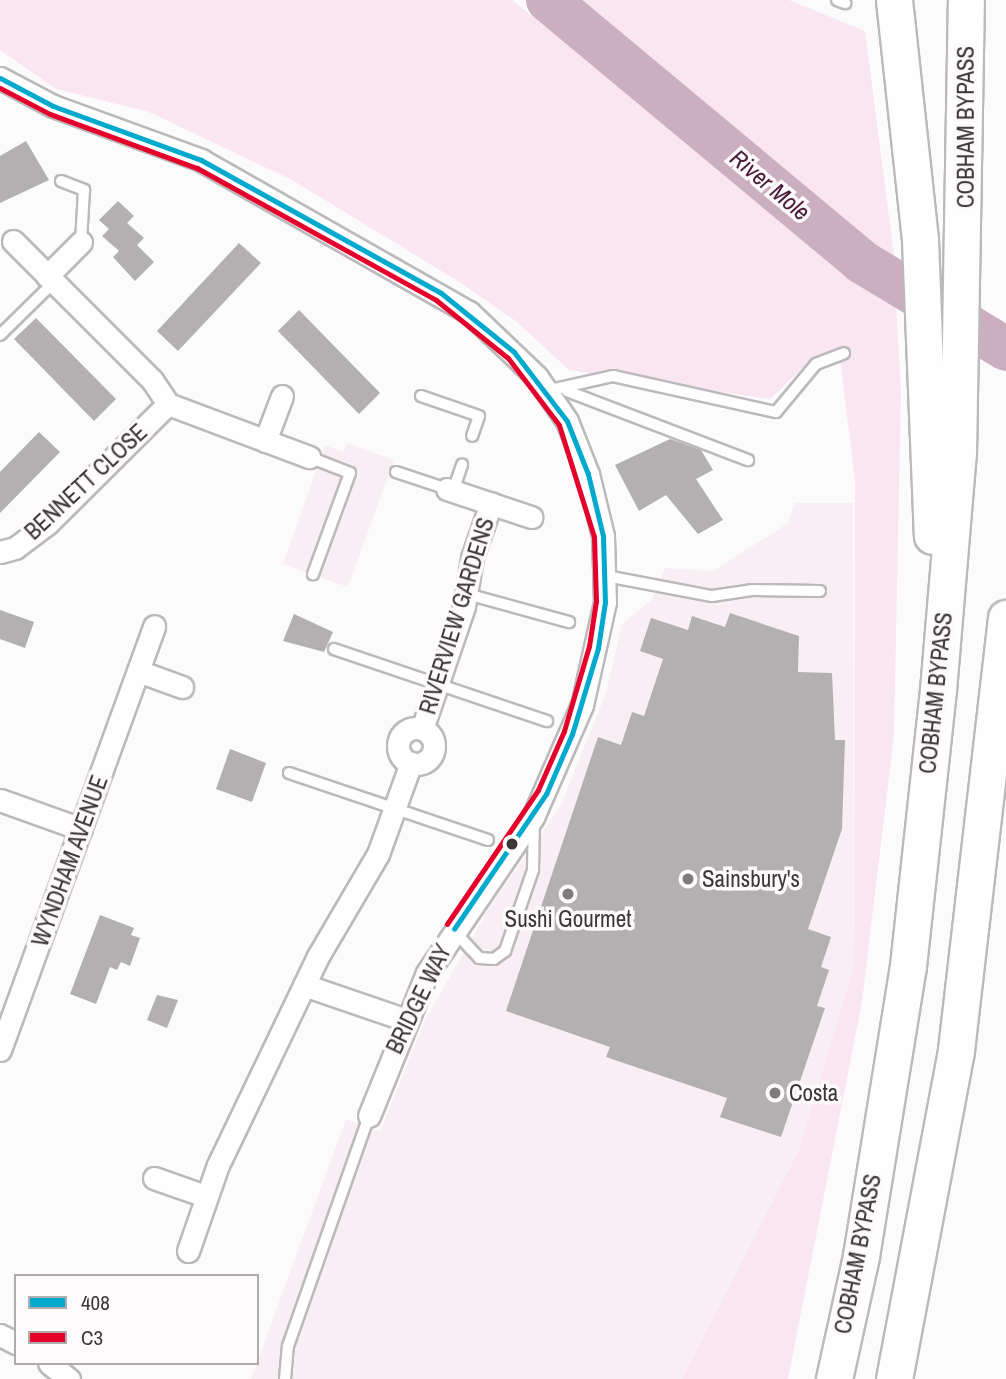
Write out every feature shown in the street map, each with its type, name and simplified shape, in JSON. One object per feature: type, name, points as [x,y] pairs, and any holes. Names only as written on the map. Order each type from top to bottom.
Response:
[{"type":"highway","points":[[894,0],[911,154],[928,352],[944,453]]},
{"type":"highway","name":"COBHAM BYPASS","points":[[834,1379],[861,1256],[908,966],[938,690],[944,453],[967,207],[966,0]]},
{"type":"highway","points":[[956,1050],[1006,618]]},
{"type":"highway","points":[[894,1379],[956,1050],[1006,854]]},
{"type":"street","name":"BRIDGE WAY","points":[[0,78],[65,110],[201,160],[424,283],[495,333],[545,391],[567,422],[588,474],[606,576],[591,676],[572,734],[533,817],[454,929],[406,1020],[369,1116]]},
{"type":"street","points":[[13,241],[152,380],[168,404],[309,457]]},
{"type":"street","points":[[51,279],[81,242]]},
{"type":"street","points":[[265,441],[282,396]]},
{"type":"street","name":"BENNETT CLOSE","points":[[0,552],[15,548],[48,523],[168,404]]},
{"type":"street","name":"RIVERVIEW GARDENS","points":[[450,490],[531,517]]},
{"type":"street","name":"RIVERVIEW GARDENS","points":[[188,1251],[205,1196],[303,985],[377,854],[411,763],[432,754],[432,736],[422,729],[467,594],[472,558],[491,503]]},
{"type":"street","name":"WYNDHAM AVENUE","points":[[0,1050],[154,626]]},
{"type":"street","points":[[138,671],[182,687]]},
{"type":"street","points":[[0,800],[82,829]]},
{"type":"street","points":[[303,985],[406,1020]]},
{"type":"street","points":[[154,1178],[205,1196]]},
{"type":"street","points":[[52,1365],[69,1379]]},
{"type":"lane","points":[[61,181],[84,190],[81,242]]},
{"type":"lane","points":[[0,335],[51,279]]},
{"type":"lane","points":[[545,391],[566,391],[612,376],[776,412],[816,364],[844,352]]},
{"type":"lane","points":[[566,391],[748,460]]},
{"type":"lane","points":[[421,396],[478,416],[472,436]]},
{"type":"lane","points":[[309,457],[351,473],[313,573]]},
{"type":"lane","points":[[396,472],[450,490],[462,465]]},
{"type":"lane","points":[[606,576],[712,596],[752,590],[820,591]]},
{"type":"lane","points":[[467,594],[569,622]]},
{"type":"lane","points":[[334,649],[547,721]]},
{"type":"lane","points":[[289,773],[394,811],[488,840]]},
{"type":"lane","points":[[454,929],[479,958],[494,959],[505,951],[533,870],[533,817]]},
{"type":"lane","points":[[285,1379],[288,1346],[369,1116]]},
{"type":"shaded area","points":[[0,0],[512,0],[896,304],[901,392],[894,735],[862,1002],[788,1379],[682,1379],[799,1149],[854,965],[855,480],[839,351],[811,360],[770,399],[569,370],[517,322],[461,283],[292,180],[149,112],[56,89],[0,50]]},
{"type":"shaded area","points":[[573,0],[789,0],[865,31],[895,263],[867,247]]},
{"type":"shaded area","points":[[347,443],[394,460],[348,587],[283,564],[325,445],[343,452]]},
{"type":"shaded area","points":[[795,503],[853,503],[854,965],[799,1149],[682,1379],[251,1379],[256,1365],[259,1365],[259,1357],[346,1119],[380,1131],[424,1022],[489,908],[560,807],[606,693],[622,624],[652,600],[665,568],[713,571],[787,524]]},
{"type":"building","points":[[26,141],[49,180],[0,203],[0,156]]},
{"type":"building","points":[[118,201],[134,216],[127,223],[144,238],[137,245],[154,262],[135,281],[113,257],[119,251],[102,236],[109,229],[99,220]]},
{"type":"building","points":[[239,243],[261,263],[178,351],[157,331]]},
{"type":"building","points":[[299,310],[380,393],[359,414],[278,331]]},
{"type":"building","points":[[36,318],[116,399],[94,421],[14,339]]},
{"type":"building","points":[[39,432],[60,452],[0,513],[0,472]]},
{"type":"building","points":[[670,439],[701,450],[713,470],[696,479],[723,520],[698,534],[666,495],[639,511],[615,465]]},
{"type":"building","points":[[0,610],[34,622],[25,648],[0,639]]},
{"type":"building","name":"Sainsbury's","points":[[730,613],[799,636],[798,672],[832,673],[835,740],[845,740],[842,829],[808,929],[831,937],[821,967],[829,970],[817,1006],[825,1008],[781,1137],[720,1117],[727,1098],[606,1057],[610,1047],[506,1011],[598,737],[621,745],[632,712],[644,716],[663,659],[640,651],[651,618],[688,630],[692,616],[725,627]]},
{"type":"building","points":[[294,614],[333,632],[324,652],[283,641]]},
{"type":"building","points":[[230,749],[266,763],[252,802],[216,789]]},
{"type":"building","points":[[100,915],[134,928],[131,935],[140,938],[130,966],[121,962],[117,970],[110,967],[96,1004],[70,994]]},
{"type":"building","points":[[157,995],[178,1000],[167,1028],[147,1020]]},
{"type":"waterway","name":"River Mole","points":[[548,0],[862,262],[1006,349]]},
{"type":"transit line","name":"408","points":[[0,78],[53,106],[201,160],[441,293],[514,352],[567,421],[588,474],[603,536],[605,602],[598,648],[572,734],[546,794],[454,929]]},
{"type":"transit line","name":"C3","points":[[0,88],[50,114],[197,168],[436,300],[508,358],[559,425],[594,537],[596,601],[589,646],[564,731],[538,790],[447,924]]},
{"type":"place","name":"Sainsbury's","points":[[688,879]]},
{"type":"place","name":"Sushi Gourmet","points":[[568,894]]},
{"type":"place","name":"Costa","points":[[775,1093]]}]
